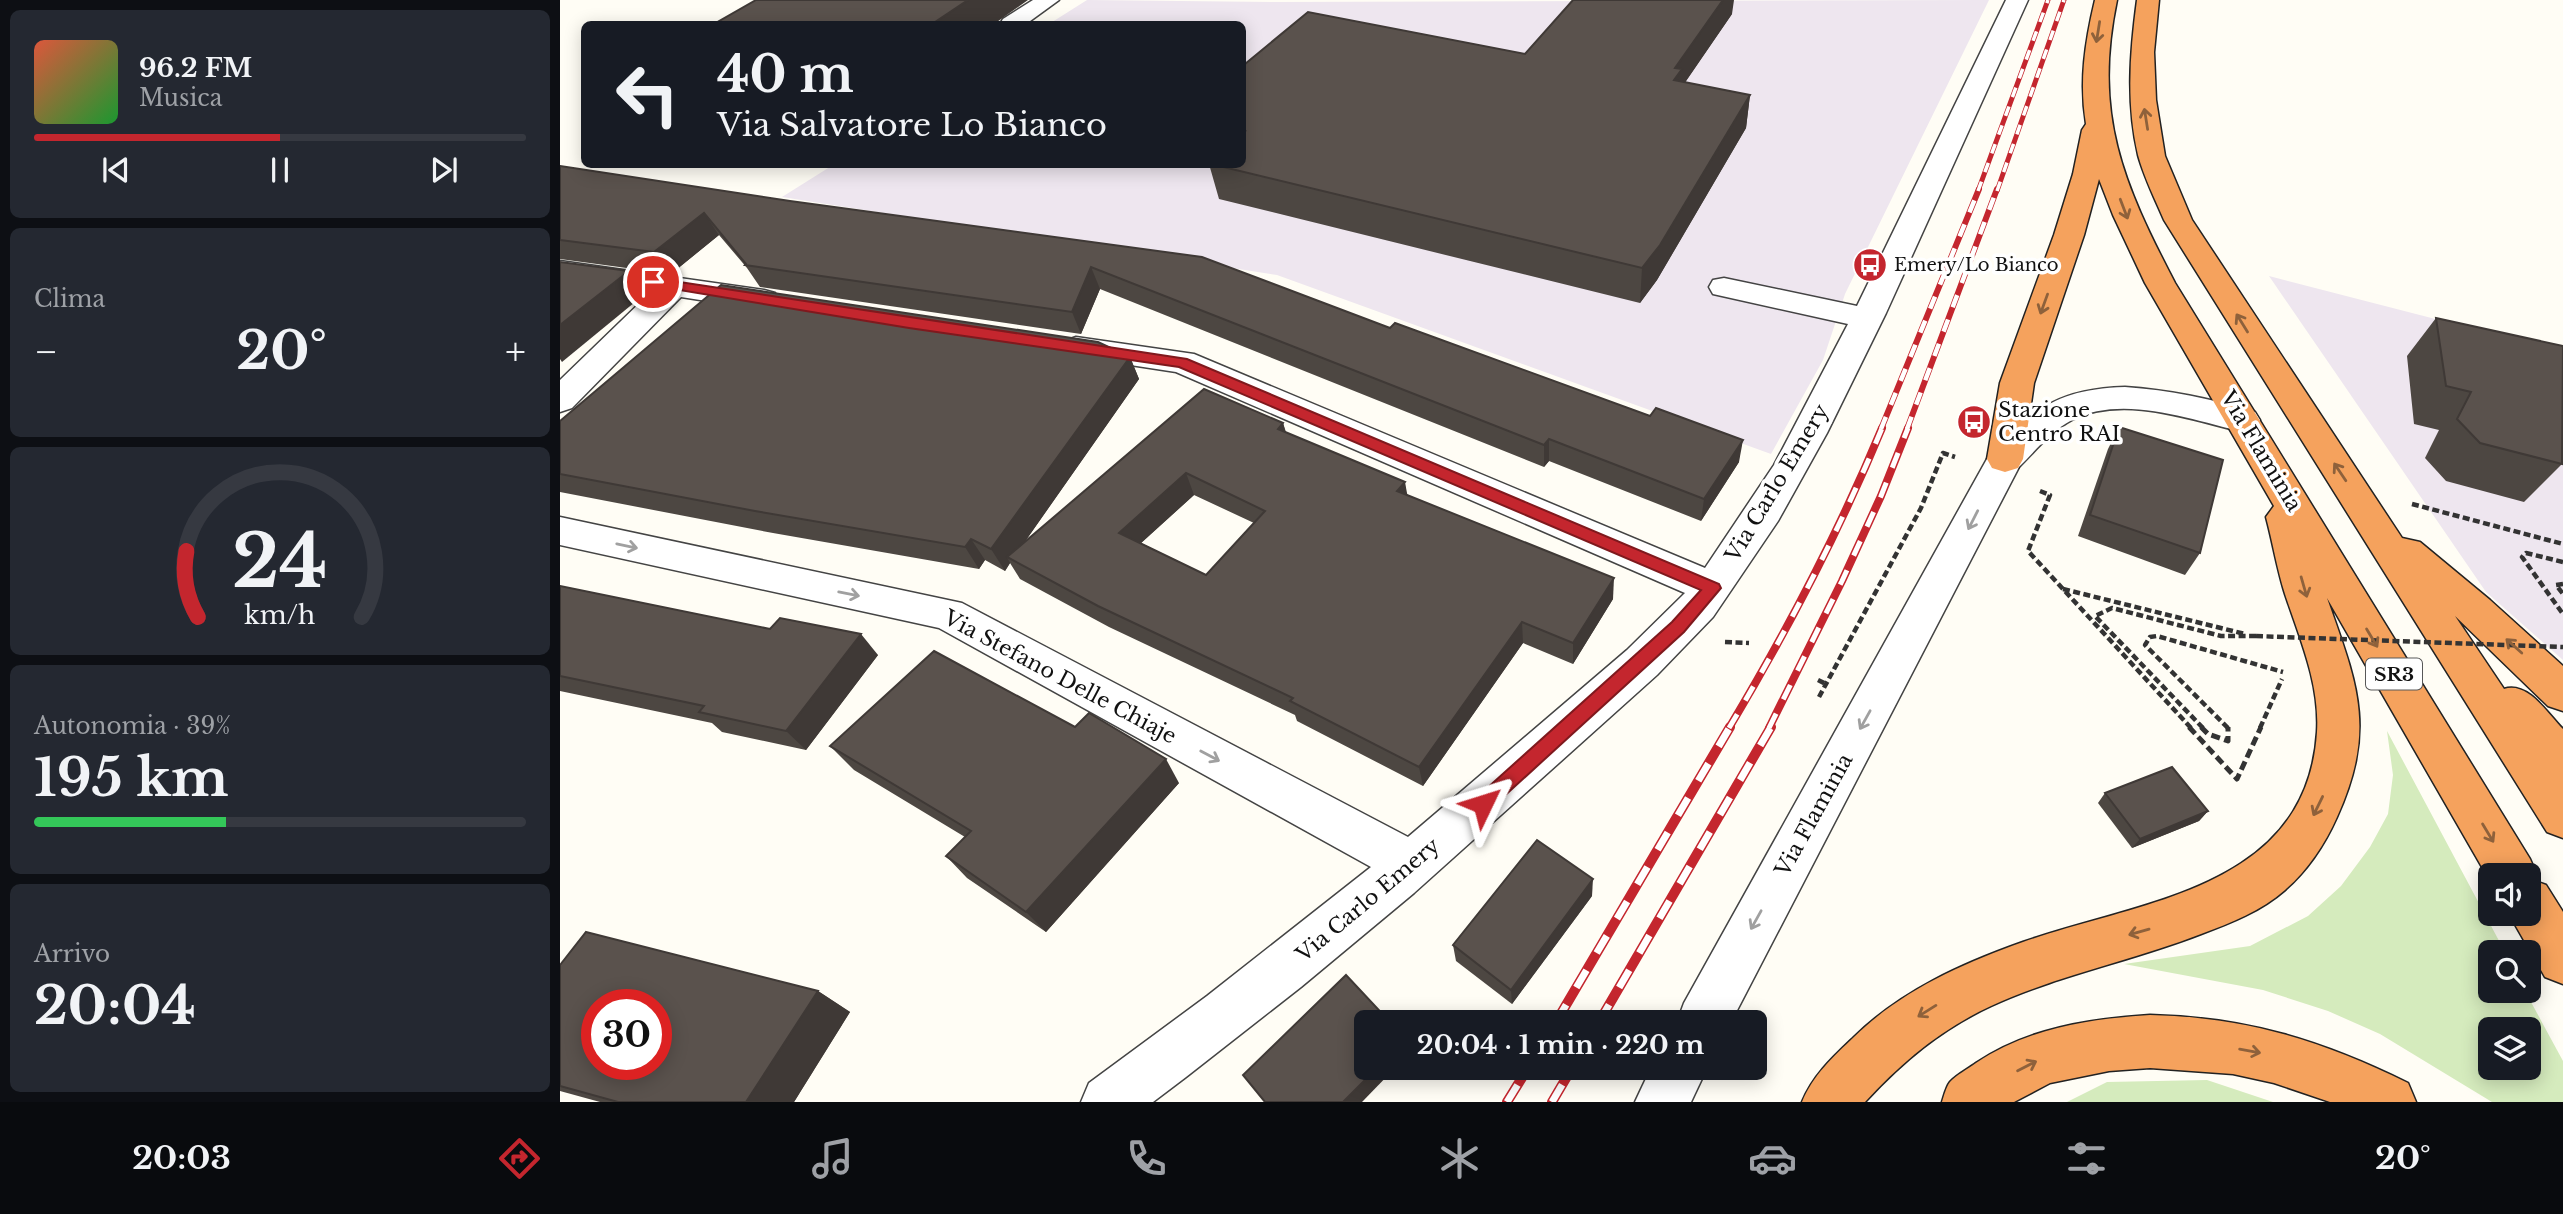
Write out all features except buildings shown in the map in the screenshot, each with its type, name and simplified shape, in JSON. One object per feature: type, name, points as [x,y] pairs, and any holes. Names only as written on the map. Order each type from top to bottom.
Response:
[{"type":"highway","name":"Via Flaminia","points":[[2106,0],[2099,21],[2094,64],[2096,121],[2108,167],[2140,246],[2506,863]]},
{"type":"highway","points":[[2148,0],[2141,69],[2143,100],[2152,156],[2168,200],[2209,271],[2563,817]]},
{"type":"highway","points":[[2004,459],[2017,383],[2069,235],[2087,174],[2096,121]]},
{"type":"highway","points":[[1829,1102],[1871,1054],[1931,1008],[1974,986],[2038,962],[2149,930],[2230,899],[2276,867],[2295,847],[2325,794],[2335,757],[2339,720],[2330,661],[2304,591],[2274,474]]},
{"type":"highway","points":[[2377,528],[2476,611],[2563,693]]},
{"type":"highway","points":[[2445,635],[2563,760]]},
{"type":"highway","points":[[2541,922],[2563,959]]},
{"type":"highway","points":[[1969,1102],[2031,1062],[2088,1048],[2144,1040],[2210,1044],[2275,1055],[2389,1102]]},
{"type":"street","points":[[1016,21],[1048,0]]},
{"type":"street","name":"Via Carlo Emery","points":[[1108,1102],[1258,991],[1498,791],[1678,627],[1713,588],[1770,503],[1813,427],[2017,0]]},
{"type":"street","points":[[560,270],[676,285],[800,306]]},
{"type":"street","points":[[560,400],[676,285]]},
{"type":"street","points":[[1724,287],[1867,318]]},
{"type":"street","points":[[1039,343],[1182,362],[1713,588]]},
{"type":"street","points":[[2004,459],[2057,414],[2072,406],[2098,399],[2164,404],[2243,420]]},
{"type":"street","name":"Via Flaminia","points":[[1709,1010],[2004,459]]},
{"type":"street","name":"Via Stefano Delle Chiaje","points":[[560,531],[948,614],[1411,864]]},
{"type":"street","points":[[1662,1102],[1673,1080]]},
{"type":"path","points":[[2350,487],[2563,544]]},
{"type":"path","points":[[2040,491],[2050,495],[2028,551],[2237,779],[2285,672],[2157,636],[2150,637],[2145,645],[2228,726],[2228,741],[2208,734],[2095,616],[2112,608],[2221,636],[2563,647]]},
{"type":"path","points":[[2563,562],[2526,553],[2522,557],[2563,614]]},
{"type":"path","points":[[2563,584],[2556,585],[2563,594]]},
{"type":"path","points":[[2063,589],[2256,636]]},
{"type":"path","points":[[1818,680],[1826,684]]},
{"type":"shaded area","points":[[1087,0],[1989,0],[1845,294],[1823,360],[1771,454],[1277,275],[782,197],[828,168],[1246,168],[1246,21],[1054,21]]},
{"type":"shaded area","points":[[2269,276],[2563,352],[2563,660],[2486,592]]},
{"type":"green space","points":[[2387,731],[2478,901],[2478,926],[2491,926],[2499,940],[2478,940],[2478,1003],[2532,1003],[2539,1017],[2478,1017],[2478,1080],[2541,1080],[2541,1020],[2563,1061],[2563,1102],[2492,1102],[2380,1034],[2328,1011],[2263,990],[2124,964],[2250,946],[2308,916],[2341,886],[2370,847],[2388,814],[2393,775]]},
{"type":"green space","points":[[2207,1080],[2273,1102],[2067,1102],[2107,1082]]},
{"type":"railway","points":[[1978,191],[2048,0]]},
{"type":"railway","points":[[1997,191],[2064,0]]},
{"type":"railway","points":[[1881,429],[1979,189]]},
{"type":"railway","points":[[1907,429],[1997,189]]},
{"type":"railway","points":[[1729,728],[1811,581],[1882,428]]},
{"type":"railway","points":[[1769,728],[1842,581],[1881,496],[1908,428]]},
{"type":"railway","points":[[1563,1010],[1730,727]]},
{"type":"railway","points":[[1606,1010],[1771,727]]},
{"type":"railway","points":[[1507,1102],[1521,1080]]},
{"type":"railway","points":[[1552,1102],[1565,1080]]},
{"type":"place","name":"Emery/Lo Bianco","points":[[1870,265]]},
{"type":"place","name":"Stazione Centro RAI","points":[[1974,422]]},
{"type":"route","points":[[653,282],[1065,347],[1182,362],[1713,588],[1678,627],[1483,804]]}]
